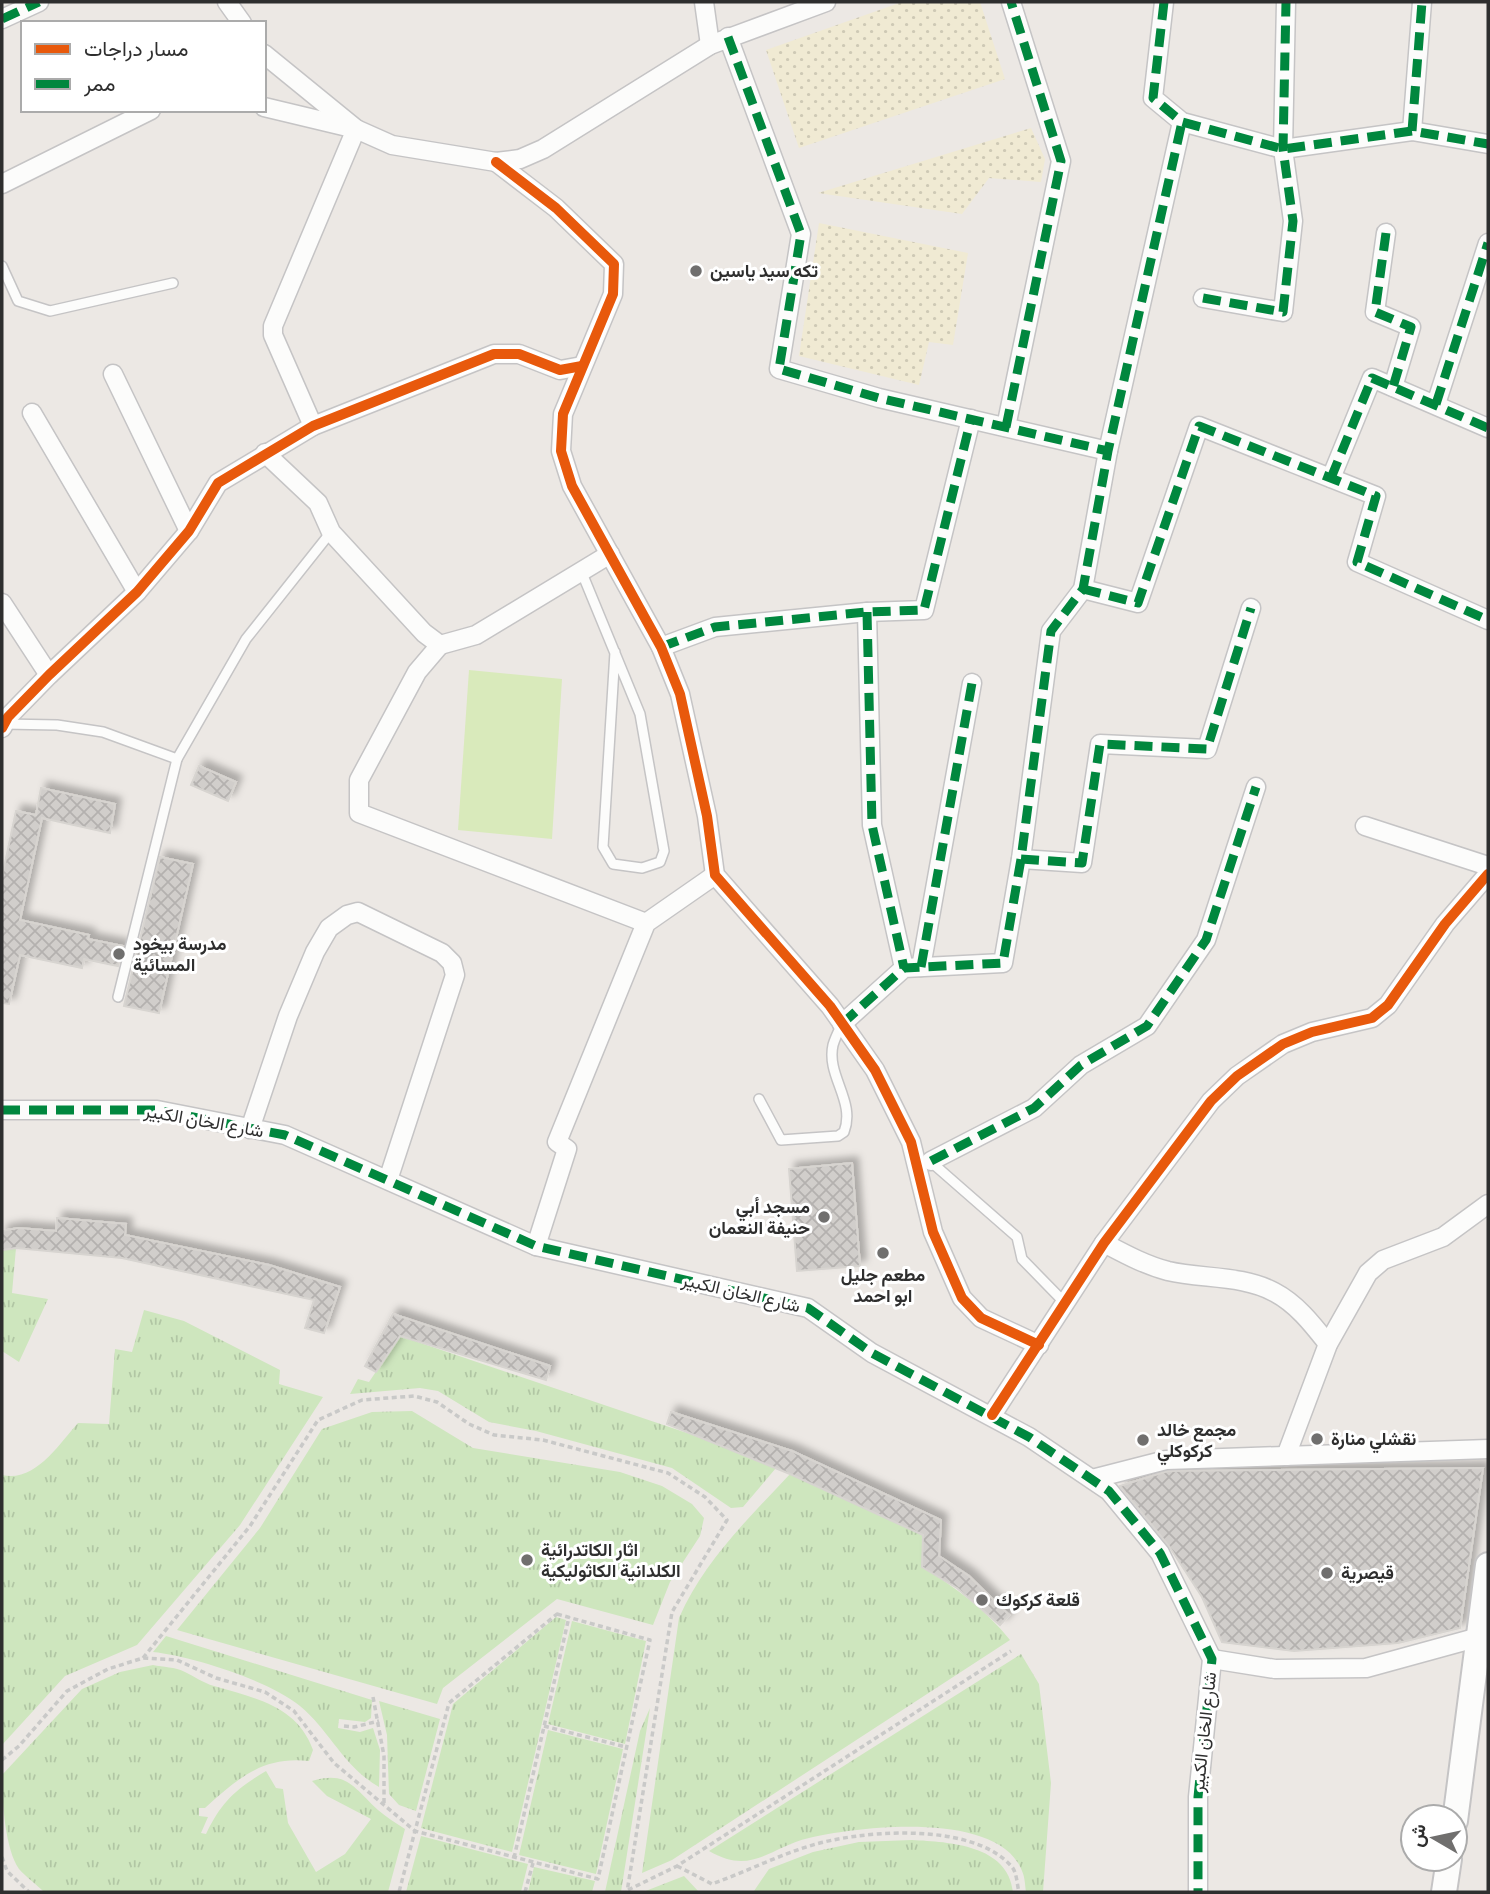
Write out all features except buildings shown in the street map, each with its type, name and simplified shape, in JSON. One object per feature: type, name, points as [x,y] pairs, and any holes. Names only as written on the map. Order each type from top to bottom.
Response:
[{"type":"street","points":[[2,19],[39,2]]},
{"type":"street","points":[[226,2],[240,21]]},
{"type":"street","points":[[704,2],[710,45]]},
{"type":"street","points":[[266,107],[356,129],[393,145],[496,162],[533,155],[710,45],[826,2]]},
{"type":"street","points":[[1006,427],[1060,161],[1010,2]]},
{"type":"street","points":[[1164,2],[1153,98],[1182,122],[1283,149],[1412,131],[1488,144]]},
{"type":"street","points":[[1203,298],[1283,313],[1293,221],[1283,149],[1286,2]]},
{"type":"street","points":[[1412,131],[1422,2]]},
{"type":"street","points":[[728,37],[801,234],[779,369],[879,398],[1108,451]]},
{"type":"street","points":[[266,56],[356,129]]},
{"type":"street","points":[[2,184],[147,112]]},
{"type":"street","points":[[842,1024],[912,967],[1003,963],[1021,859],[1051,631],[1083,589],[1108,451],[1182,122]]},
{"type":"street","points":[[313,426],[273,335],[272,326],[356,129]]},
{"type":"street","points":[[496,162],[556,208],[614,264],[613,294],[563,414],[561,450],[572,486],[661,647],[680,694],[692,743],[715,875],[864,1051],[923,1162],[933,1232],[962,1298],[981,1318],[1039,1345]]},
{"type":"street","points":[[1386,233],[1376,312],[1410,327],[1393,387]]},
{"type":"street","points":[[1436,404],[1488,243]]},
{"type":"street","points":[[5,719],[137,592],[189,531],[218,483],[265,453],[313,426],[502,352],[519,354],[560,370],[582,366]]},
{"type":"street","points":[[113,374],[189,531]]},
{"type":"street","points":[[1331,478],[1372,378],[1488,428]]},
{"type":"street","points":[[32,413],[137,592]]},
{"type":"street","points":[[661,647],[715,627],[867,612],[923,610],[971,419]]},
{"type":"street","points":[[1083,589],[1138,603],[1199,426],[1376,496],[1357,562],[1488,621]]},
{"type":"street","points":[[265,453],[318,503],[331,532],[424,633],[440,645]]},
{"type":"street","points":[[610,554],[476,635],[440,645],[417,672],[359,780],[359,813],[646,923]]},
{"type":"street","points":[[2,603],[49,675]]},
{"type":"street","points":[[1021,859],[1082,863],[1100,744],[1207,749],[1251,608]]},
{"type":"street","points":[[867,612],[872,825],[912,967]]},
{"type":"street","points":[[912,967],[972,683]]},
{"type":"street","points":[[923,1162],[1034,1108],[1081,1065],[1147,1026],[1206,940],[1256,787]]},
{"type":"street","points":[[1365,826],[1488,866]]},
{"type":"street","points":[[992,1415],[1104,1243],[1211,1101],[1237,1076],[1283,1044],[1312,1032],[1372,1018],[1388,1005],[1451,915],[1488,874]]},
{"type":"street","points":[[536,1246],[567,1149],[557,1142],[646,923],[715,875]]},
{"type":"street","points":[[250,1129],[288,1016],[315,952],[329,928],[347,915],[358,912],[442,953],[452,963],[455,975],[388,1180]]},
{"type":"street","name":"شارع الخان الكبير","points":[[2,1110],[156,1110],[285,1135],[536,1246],[808,1308],[872,1353],[992,1415],[1109,1490],[1160,1553],[1212,1658],[1198,1797],[1198,1892]]},
{"type":"street","points":[[1286,1456],[1328,1344],[1368,1273],[1383,1260],[1443,1237],[1488,1204]]},
{"type":"street","points":[[1104,1243],[1136,1260],[1168,1271],[1254,1284],[1274,1292],[1308,1318],[1328,1344]]},
{"type":"street","points":[[1092,1479],[1166,1460],[1488,1449]]},
{"type":"street","points":[[1461,1803],[1476,1759],[1479,1637],[1488,1564]]},
{"type":"street","points":[[1212,1658],[1275,1670],[1366,1668],[1479,1637]]},
{"type":"street","points":[[1444,1892],[1447,1873]]},
{"type":"lane","points":[[2,266],[18,301],[50,311],[173,283]]},
{"type":"lane","points":[[118,997],[177,759],[246,639],[331,532]]},
{"type":"lane","points":[[582,573],[615,652],[640,714],[664,851],[660,862],[642,868],[613,864],[603,847],[615,652]]},
{"type":"lane","points":[[5,719],[103,732],[177,759]]},
{"type":"lane","points":[[759,1099],[781,1140],[838,1136],[844,1132],[849,1112],[832,1058],[833,1044],[842,1024]]},
{"type":"lane","points":[[923,1162],[1017,1237],[1023,1259],[1064,1302]]},
{"type":"path","points":[[143,1658],[250,1526],[294,1452],[318,1420],[362,1401],[414,1396],[437,1402],[469,1424],[494,1435],[543,1440],[668,1473],[705,1497],[727,1520],[672,1612],[628,1891]]},
{"type":"path","points":[[2,1760],[19,1746],[67,1691],[108,1669],[143,1658],[177,1660],[216,1678],[265,1692],[294,1711],[334,1763],[415,1831],[598,1879],[650,1640],[556,1614],[449,1703],[415,1831],[399,1892]]},
{"type":"path","points":[[514,1857],[569,1617]]},
{"type":"path","points":[[628,1891],[677,1866],[1011,1651]]},
{"type":"path","points":[[373,1697],[384,1756],[384,1805]]},
{"type":"path","points":[[344,1726],[354,1727],[379,1721]]},
{"type":"path","points":[[544,1726],[626,1747]]},
{"type":"path","points":[[677,1866],[712,1884],[831,1840],[886,1833],[945,1836],[988,1847],[1014,1868],[1019,1892]]},
{"type":"path","points":[[2,1857],[7,1871],[29,1892]]},
{"type":"path","points":[[525,1892],[533,1863]]},
{"type":"green space","points":[[469,670],[562,679],[552,839],[458,830]]},
{"type":"green space","points":[[16,1248],[12,1293],[48,1299],[19,1362],[2,1351],[2,1250]]},
{"type":"green space","points":[[144,1310],[184,1321],[280,1370],[279,1384],[323,1397],[240,1525],[137,1645],[65,1676],[2,1745],[2,1475],[14,1476],[36,1468],[78,1423],[109,1424],[115,1349],[132,1352]]},
{"type":"green space","points":[[400,1336],[690,1434],[776,1468],[743,1507],[731,1508],[672,1468],[536,1431],[489,1422],[438,1391],[420,1388],[350,1394],[358,1379],[369,1382]]},
{"type":"green space","points":[[412,1411],[473,1448],[620,1472],[662,1486],[692,1504],[704,1518],[700,1536],[670,1582],[653,1625],[557,1599],[443,1688],[437,1704],[177,1630],[260,1528],[322,1429],[372,1412]]},
{"type":"green space","points":[[790,1474],[923,1535],[923,1567],[970,1600],[1010,1640],[672,1860],[642,1873],[679,1618],[689,1597],[714,1559]]},
{"type":"green space","points":[[556,1617],[566,1620],[512,1852],[421,1828],[453,1704]]},
{"type":"green space","points":[[572,1621],[646,1641],[625,1744],[548,1724]]},
{"type":"green space","points":[[166,1636],[372,1700],[371,1718],[365,1722],[339,1719],[338,1728],[360,1732],[373,1728],[380,1750],[379,1787],[366,1779],[311,1716],[287,1697],[230,1671],[153,1652]]},
{"type":"green space","points":[[1021,1654],[1039,1684],[1051,1783],[1043,1892],[1026,1892],[1022,1871],[1008,1852],[986,1838],[926,1827],[892,1827],[832,1833],[795,1842],[749,1860],[737,1861],[709,1851]]},
{"type":"green space","points":[[153,1665],[181,1670],[210,1685],[272,1706],[296,1723],[313,1750],[309,1761],[278,1762],[252,1771],[205,1808],[199,1808],[199,1816],[208,1817],[201,1833],[206,1834],[230,1797],[266,1771],[276,1788],[283,1789],[288,1823],[316,1872],[345,1854],[371,1819],[327,1796],[312,1781],[324,1778],[342,1780],[356,1788],[381,1813],[405,1829],[388,1892],[44,1892],[25,1875],[14,1860],[7,1837],[2,1775],[82,1689],[120,1672]]},
{"type":"green space","points":[[379,1701],[440,1719],[416,1811],[399,1805],[389,1794],[387,1735]]},
{"type":"green space","points":[[650,1708],[621,1892],[605,1892],[640,1731]]},
{"type":"green space","points":[[548,1730],[623,1749],[596,1874],[519,1855]]},
{"type":"green space","points":[[421,1836],[528,1864],[521,1892],[406,1892]]},
{"type":"green space","points":[[912,1840],[959,1845],[989,1855],[1009,1876],[1013,1892],[754,1891],[769,1869],[813,1852],[859,1842]]},
{"type":"green space","points":[[534,1867],[595,1881],[592,1892],[528,1892]]},
{"type":"green space","points":[[684,1876],[699,1892],[643,1892]]},
{"type":"sand","points":[[902,2],[980,2],[1005,79],[799,148],[766,50]]},
{"type":"sand","points":[[1031,128],[1045,159],[1041,182],[989,178],[962,214],[818,193]]},
{"type":"sand","points":[[819,223],[968,253],[953,345],[929,342],[919,385],[799,356]]},
{"type":"marked path","points":[[2,19],[39,2]]},
{"type":"marked path","points":[[1006,427],[1061,161],[1011,2]]},
{"type":"marked path","points":[[1164,2],[1153,98],[1182,122],[1283,149],[1412,131],[1488,144]]},
{"type":"marked path","points":[[1203,298],[1283,312],[1293,221],[1283,149],[1286,2]]},
{"type":"marked path","points":[[1412,131],[1422,2]]},
{"type":"marked path","points":[[728,37],[801,234],[779,369],[879,398],[1108,451]]},
{"type":"marked path","points":[[842,1024],[904,968],[1003,963],[1021,859],[1051,631],[1083,589],[1108,451],[1182,122]]},
{"type":"marked path","points":[[1386,233],[1375,312],[1411,327],[1393,387]]},
{"type":"marked path","points":[[1436,404],[1488,243]]},
{"type":"marked path","points":[[1331,478],[1372,378],[1488,428]]},
{"type":"marked path","points":[[661,647],[715,627],[867,612],[924,610],[971,419]]},
{"type":"marked path","points":[[1083,589],[1138,603],[1199,426],[1376,496],[1357,562],[1488,620]]},
{"type":"marked path","points":[[1021,859],[1082,863],[1100,744],[1207,749],[1251,608]]},
{"type":"marked path","points":[[867,612],[872,825],[904,968]]},
{"type":"marked path","points":[[921,967],[972,683]]},
{"type":"marked path","points":[[931,1161],[1034,1108],[1081,1065],[1147,1026],[1206,940],[1256,787]]},
{"type":"marked path","points":[[2,1110],[157,1110],[285,1135],[536,1246],[808,1308],[872,1353],[1029,1437],[1109,1491],[1160,1553],[1212,1659],[1198,1797],[1198,1892]]},
{"type":"cycle path","points":[[496,162],[556,208],[614,264],[613,294],[563,414],[561,451],[572,486],[661,647],[680,694],[707,816],[715,875],[830,1006],[875,1070],[911,1142],[933,1232],[962,1298],[981,1318],[1039,1345]]},
{"type":"cycle path","points":[[2,728],[8,717],[49,675],[137,592],[189,531],[218,483],[313,426],[494,354],[519,354],[560,370],[582,366]]},
{"type":"cycle path","points":[[992,1415],[1104,1243],[1211,1101],[1237,1076],[1283,1044],[1312,1032],[1372,1018],[1388,1005],[1445,924],[1488,874]]},
{"type":"place","name":"تكه سيد ياسين","points":[[696,271]]},
{"type":"place","name":"مدرسة بيخود المسائية","points":[[119,954]]},
{"type":"place","name":"مسجد أبي حنيفة النعمان","points":[[824,1217]]},
{"type":"place","name":"مطعم جليل ابو احمد","points":[[883,1253]]},
{"type":"place","name":"نقشلي منارة","points":[[1317,1439]]},
{"type":"place","name":"مجمع خالد كركوكلي","points":[[1143,1440]]},
{"type":"place","name":"اثار الكاتدرائية الكلدانية الكاثوليكية","points":[[527,1560]]},
{"type":"place","name":"قيصرية","points":[[1327,1573]]},
{"type":"place","name":"قلعة كركوك","points":[[982,1600]]}]
